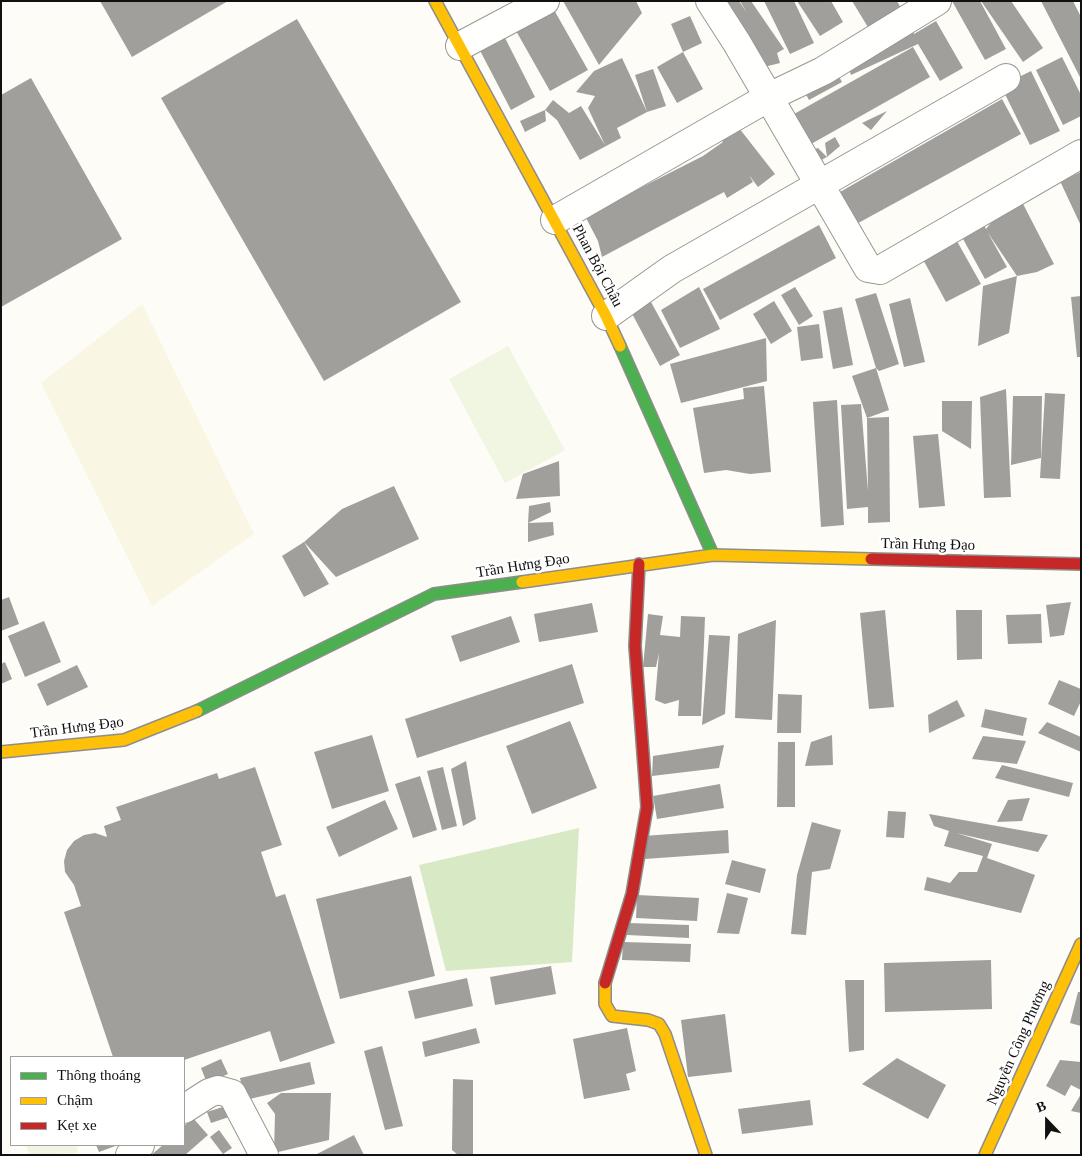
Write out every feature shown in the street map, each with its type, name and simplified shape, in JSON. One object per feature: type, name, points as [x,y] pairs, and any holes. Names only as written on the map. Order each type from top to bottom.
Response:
[{"type":"street","name":"Phan Bội Châu","points":[[435,1],[606,316],[713,555]]},
{"type":"street","points":[[460,46],[545,1]]},
{"type":"street","points":[[710,1],[769,97],[868,268],[880,270],[1081,154]]},
{"type":"street","points":[[555,220],[769,97],[823,71],[937,1]]},
{"type":"street","points":[[606,316],[672,269],[818,183],[1006,78]]},
{"type":"street","name":"Trần Hưng Đạo","points":[[1,752],[124,740],[208,707],[434,594],[713,555],[1081,564]]},
{"type":"street","points":[[639,564],[635,646],[647,807],[632,894],[604,987],[605,1004],[612,1016],[648,1020],[659,1024],[665,1034],[706,1155]]},
{"type":"street","name":"Nguyễn Công Phương","points":[[985,1155],[1081,944]]},
{"type":"street","points":[[185,1108],[209,1093],[218,1090],[232,1094],[264,1155]]},
{"type":"street","points":[[130,1155],[139,1146]]},
{"type":"shaded area","points":[[142,304],[254,534],[152,606],[41,383]]},
{"type":"green space","points":[[508,346],[565,450],[505,483],[449,379]]},
{"type":"green space","points":[[579,828],[572,962],[446,971],[419,865]]},
{"type":"green space","points":[[26,1146],[76,1146],[78,1153],[29,1155]]},
{"type":"building","points":[[100,1],[228,1],[132,57]]},
{"type":"building","points":[[549,1],[588,70],[550,91],[511,22]]},
{"type":"building","points":[[563,1],[636,1],[642,13],[599,65]]},
{"type":"building","points":[[729,1],[739,1],[747,13],[740,1],[751,1],[784,49],[777,53],[780,63],[756,69],[719,7]]},
{"type":"building","points":[[764,1],[794,1],[814,43],[790,54]]},
{"type":"building","points":[[797,1],[831,1],[843,22],[820,36]]},
{"type":"building","points":[[852,1],[897,1],[906,17],[874,37]]},
{"type":"building","points":[[952,1],[980,1],[1006,49],[985,60]]},
{"type":"building","points":[[981,1],[1011,1],[1043,48],[1023,62]]},
{"type":"building","points":[[1041,1],[1073,1],[1081,17],[1081,79]]},
{"type":"building","points":[[690,16],[702,43],[683,52],[671,24]]},
{"type":"building","points":[[297,19],[461,302],[324,381],[161,98]]},
{"type":"building","points":[[936,21],[963,68],[940,81],[918,44],[851,75],[847,63],[909,24],[914,34]]},
{"type":"building","points":[[500,28],[535,97],[511,110],[475,41]]},
{"type":"building","points":[[913,47],[930,77],[804,148],[787,118]]},
{"type":"building","points":[[683,52],[703,89],[677,103],[657,67]]},
{"type":"building","points":[[1062,57],[1081,95],[1081,116],[1063,125],[1036,70]]},
{"type":"building","points":[[622,58],[647,112],[617,128],[621,138],[580,160],[557,120],[545,110],[553,100],[569,113],[581,106],[605,145],[588,108],[595,96],[576,92],[594,71]]},
{"type":"building","points":[[653,69],[666,106],[647,112],[635,75]]},
{"type":"building","points":[[836,71],[842,82],[809,100],[803,89]]},
{"type":"building","points":[[1031,71],[1060,131],[1030,145],[1001,86]]},
{"type":"building","points":[[31,78],[122,239],[1,307],[1,95]]},
{"type":"building","points":[[1002,99],[1021,134],[851,227],[833,196]]},
{"type":"building","points":[[545,110],[546,121],[525,132],[520,121]]},
{"type":"building","points":[[887,111],[871,130],[862,123]]},
{"type":"building","points":[[732,119],[775,174],[758,187],[749,175],[753,182],[727,198],[724,192],[602,257],[598,241],[585,216],[703,156],[723,142],[715,132]]},
{"type":"building","points":[[835,137],[840,146],[827,157],[825,143]]},
{"type":"building","points":[[818,148],[827,157],[814,164],[804,152]]},
{"type":"building","points":[[1081,172],[1081,226],[1060,181]]},
{"type":"building","points":[[1020,198],[1054,264],[1037,272],[1017,276],[988,233],[1007,267],[985,279],[957,228],[979,216],[986,229],[1003,207]]},
{"type":"building","points":[[819,225],[836,258],[720,320],[703,289]]},
{"type":"building","points":[[953,234],[981,284],[946,302],[919,252]]},
{"type":"building","points":[[1017,276],[1009,333],[978,346],[983,286]]},
{"type":"building","points":[[699,287],[720,329],[680,348],[661,310]]},
{"type":"building","points":[[795,287],[813,316],[799,325],[781,295]]},
{"type":"building","points":[[645,291],[680,355],[660,366],[629,308]]},
{"type":"building","points":[[876,293],[899,364],[879,371],[876,368],[855,299]]},
{"type":"building","points":[[1081,296],[1081,357],[1077,357],[1071,297]]},
{"type":"building","points":[[910,298],[925,362],[904,367],[889,304]]},
{"type":"building","points":[[774,301],[792,331],[771,344],[753,314]]},
{"type":"building","points":[[842,307],[853,365],[833,369],[823,311]]},
{"type":"building","points":[[819,324],[823,358],[801,361],[797,327]]},
{"type":"building","points":[[766,338],[767,381],[681,403],[670,364]]},
{"type":"building","points":[[876,368],[889,410],[867,418],[852,376]]},
{"type":"building","points":[[764,386],[771,472],[750,474],[726,470],[704,473],[693,408],[744,399],[743,388]]},
{"type":"building","points":[[1006,389],[1011,497],[984,498],[980,397]]},
{"type":"building","points":[[1045,393],[1065,394],[1060,479],[1040,478]]},
{"type":"building","points":[[1013,396],[1042,396],[1041,458],[1011,465]]},
{"type":"building","points":[[837,400],[844,525],[821,527],[813,402]]},
{"type":"building","points":[[942,401],[972,401],[971,449],[942,431]]},
{"type":"building","points":[[861,404],[868,491],[867,418],[889,417],[890,522],[868,523],[868,507],[847,509],[841,405]]},
{"type":"building","points":[[938,434],[945,506],[919,508],[913,436]]},
{"type":"building","points":[[559,461],[560,496],[516,499],[523,474]]},
{"type":"building","points":[[394,486],[419,539],[336,577],[304,542],[342,509]]},
{"type":"building","points":[[550,502],[551,512],[528,523],[529,506]]},
{"type":"building","points":[[553,522],[554,535],[528,542],[528,523]]},
{"type":"building","points":[[304,542],[329,584],[304,597],[282,556]]},
{"type":"building","points":[[9,597],[19,624],[1,631],[1,600]]},
{"type":"building","points":[[1071,602],[1064,635],[1050,637],[1046,605]]},
{"type":"building","points":[[592,603],[598,632],[539,642],[534,614]]},
{"type":"building","points":[[885,610],[894,707],[869,709],[860,613]]},
{"type":"building","points":[[956,610],[982,610],[982,659],[957,660]]},
{"type":"building","points":[[648,614],[663,616],[660,635],[680,637],[681,616],[705,617],[701,716],[678,716],[679,700],[665,704],[655,700],[659,653],[656,667],[643,667]]},
{"type":"building","points":[[1041,614],[1042,643],[1008,644],[1006,615]]},
{"type":"building","points":[[511,616],[520,642],[460,662],[451,636]]},
{"type":"building","points":[[776,620],[772,720],[735,718],[738,634]]},
{"type":"building","points":[[44,621],[61,662],[25,677],[8,636]]},
{"type":"building","points":[[709,635],[730,636],[725,714],[702,725]]},
{"type":"building","points":[[5,662],[12,679],[1,684],[1,664]]},
{"type":"building","points":[[572,664],[584,703],[417,758],[405,719]]},
{"type":"building","points":[[77,665],[88,687],[47,706],[37,684]]},
{"type":"building","points":[[1059,680],[1081,689],[1081,701],[1074,716],[1048,704]]},
{"type":"building","points":[[778,694],[802,695],[801,733],[777,733]]},
{"type":"building","points":[[957,700],[965,716],[929,733],[928,715]]},
{"type":"building","points":[[985,709],[1027,718],[1023,736],[981,727]]},
{"type":"building","points":[[570,721],[597,788],[532,814],[506,746]]},
{"type":"building","points":[[1047,722],[1081,737],[1081,752],[1038,733]]},
{"type":"building","points":[[372,735],[389,791],[332,809],[314,752]]},
{"type":"building","points":[[832,735],[833,765],[805,766],[811,742]]},
{"type":"building","points":[[983,736],[1026,741],[1017,764],[972,759]]},
{"type":"building","points":[[778,742],[795,742],[795,807],[777,807]]},
{"type":"building","points":[[724,745],[719,768],[652,776],[653,756]]},
{"type":"building","points":[[466,761],[476,819],[463,826],[451,769]]},
{"type":"building","points":[[1002,765],[1073,783],[1069,797],[995,778]]},
{"type":"building","points":[[255,767],[282,845],[261,852],[276,897],[285,894],[335,1043],[280,1062],[270,1031],[185,1060],[185,1056],[113,1056],[64,912],[81,906],[74,885],[65,872],[64,861],[67,850],[74,841],[84,835],[95,833],[107,837],[104,826],[121,820],[116,807],[217,773],[219,779]]},
{"type":"building","points":[[443,767],[457,826],[442,830],[427,771]]},
{"type":"building","points":[[420,776],[437,830],[413,838],[395,784]]},
{"type":"building","points":[[720,784],[724,808],[657,819],[653,796]]},
{"type":"building","points":[[1030,798],[1022,821],[997,822],[1008,800]]},
{"type":"building","points":[[385,800],[398,829],[339,857],[326,827]]},
{"type":"building","points":[[888,811],[906,812],[904,838],[886,837]]},
{"type":"building","points":[[929,814],[1048,835],[1038,852],[956,833],[992,844],[987,858],[1035,875],[1021,913],[924,890],[927,877],[950,883],[959,872],[977,872],[983,856],[944,846],[949,831],[934,826]]},
{"type":"building","points":[[812,822],[841,830],[830,869],[812,872],[806,935],[791,934],[797,875]]},
{"type":"building","points":[[728,830],[729,853],[645,859],[643,836]]},
{"type":"building","points":[[732,860],[766,869],[760,893],[725,884]]},
{"type":"building","points":[[411,876],[435,976],[340,999],[316,899]]},
{"type":"building","points":[[727,893],[748,898],[739,934],[717,933]]},
{"type":"building","points":[[637,895],[699,898],[697,921],[636,918]]},
{"type":"building","points":[[628,923],[689,925],[689,938],[627,935]]},
{"type":"building","points":[[623,942],[691,944],[690,962],[622,960]]},
{"type":"building","points":[[991,960],[992,1009],[885,1012],[884,963]]},
{"type":"building","points":[[551,966],[556,994],[495,1005],[490,977]]},
{"type":"building","points":[[467,978],[473,1006],[415,1019],[408,991]]},
{"type":"building","points":[[845,980],[864,980],[864,1050],[849,1052]]},
{"type":"building","points":[[1078,992],[1081,992],[1081,1026],[1070,1023]]},
{"type":"building","points":[[725,1014],[732,1072],[688,1077],[681,1020]]},
{"type":"building","points":[[476,1028],[480,1043],[425,1057],[422,1042]]},
{"type":"building","points":[[627,1028],[636,1071],[626,1074],[630,1090],[584,1099],[573,1039]]},
{"type":"building","points":[[382,1046],[403,1126],[385,1130],[364,1051]]},
{"type":"building","points":[[897,1058],[946,1085],[928,1119],[862,1084]]},
{"type":"building","points":[[221,1059],[228,1074],[207,1083],[201,1068]]},
{"type":"building","points":[[1060,1060],[1081,1062],[1081,1090],[1071,1085],[1065,1096],[1046,1086]]},
{"type":"building","points":[[310,1062],[315,1084],[245,1100],[240,1078]]},
{"type":"building","points":[[453,1079],[473,1080],[473,1155],[458,1155],[452,1150]]},
{"type":"building","points":[[281,1093],[331,1093],[329,1140],[274,1153],[275,1114],[267,1103]]},
{"type":"building","points":[[1081,1094],[1081,1113],[1071,1111]]},
{"type":"building","points":[[810,1100],[813,1125],[742,1134],[738,1109]]},
{"type":"building","points":[[229,1105],[232,1116],[211,1123],[207,1112]]},
{"type":"building","points":[[193,1118],[208,1135],[185,1155],[151,1155],[162,1146],[185,1146],[185,1125]]},
{"type":"building","points":[[219,1130],[232,1148],[223,1154],[210,1137]]},
{"type":"building","points":[[354,1135],[364,1155],[315,1155]]},
{"type":"building","points":[[96,1146],[115,1146],[99,1152]]},
{"type":"traffic: fast","points":[[620,346],[713,555]]},
{"type":"traffic: fast","points":[[197,711],[434,594],[522,582]]},
{"type":"traffic: slow","points":[[435,1],[606,316],[620,346]]},
{"type":"traffic: slow","points":[[522,582],[713,555],[871,559]]},
{"type":"traffic: slow","points":[[1,752],[124,740],[197,711]]},
{"type":"traffic: slow","points":[[985,1155],[1081,944]]},
{"type":"traffic: slow","points":[[605,983],[605,1004],[612,1016],[648,1020],[659,1024],[665,1034],[706,1155]]},
{"type":"traffic: jam","points":[[871,559],[1081,564]]},
{"type":"traffic: jam","points":[[605,983],[632,894],[647,807],[635,646],[639,564]]}]
